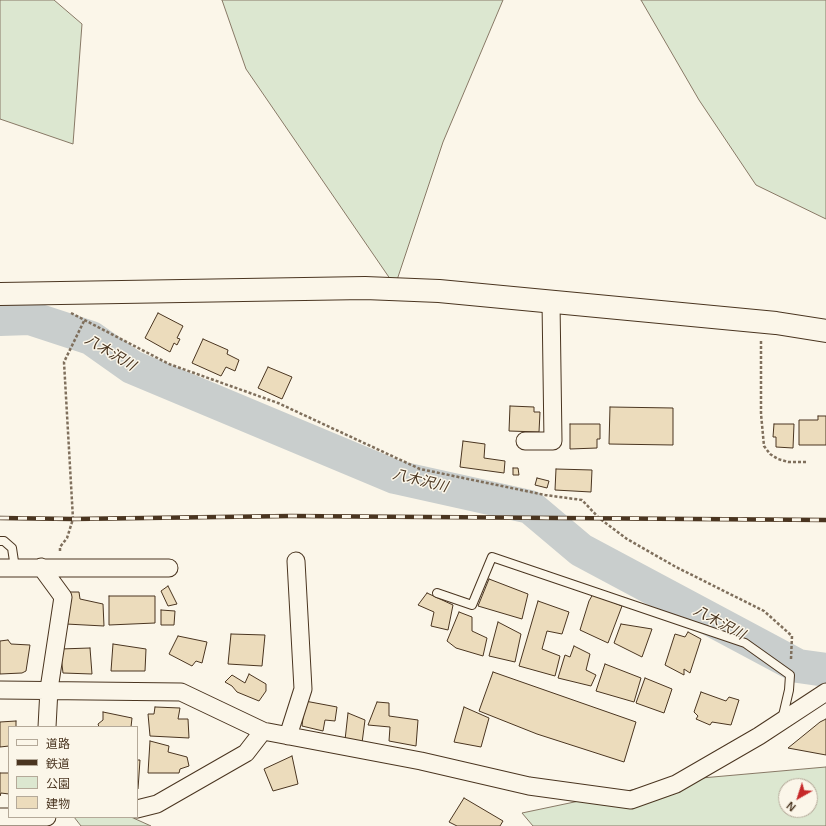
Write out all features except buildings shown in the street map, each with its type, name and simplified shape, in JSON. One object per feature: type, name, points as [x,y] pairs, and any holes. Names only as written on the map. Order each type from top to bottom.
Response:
[{"type":"street","points":[[0,294],[365,288],[439,291],[776,323],[826,331]]},
{"type":"street","points":[[525,441],[553,441],[551,302]]},
{"type":"street","points":[[288,736],[303,689],[296,561]]},
{"type":"street","points":[[41,567],[63,598],[49,689],[47,726]]},
{"type":"street","points":[[8,568],[169,568]]},
{"type":"street","points":[[0,690],[49,689],[181,692],[263,731],[421,761],[529,786],[630,800],[676,784],[782,721],[826,692]]},
{"type":"street","points":[[138,809],[157,804],[246,754],[263,731]]},
{"type":"lane","points":[[0,541],[4,541],[12,548],[8,568]]},
{"type":"lane","points":[[437,593],[472,605],[492,556],[745,643],[790,675],[789,690],[782,721]]},
{"type":"path","points":[[53,293],[66,311],[169,364],[278,403],[420,468],[545,495],[582,500],[599,518],[628,538],[676,567],[764,611],[792,636],[790,675]]},
{"type":"path","points":[[63,567],[60,547],[67,538],[73,519],[64,362],[84,321]]},
{"type":"path","points":[[761,340],[761,414],[764,446],[770,454],[778,460],[788,462],[808,462]]},
{"type":"green space","points":[[0,0],[54,0],[82,24],[73,144],[0,119]]},
{"type":"green space","points":[[222,0],[503,0],[443,142],[395,286],[246,69]]},
{"type":"green space","points":[[641,0],[826,0],[826,219],[756,185],[699,100]]},
{"type":"green space","points":[[826,767],[826,826],[533,826],[522,813],[679,780]]},
{"type":"green space","points":[[75,818],[133,818],[151,826],[81,826]]},
{"type":"waterway","name":"八木沢川","points":[[0,319],[30,318],[91,338],[132,367],[395,477],[530,507],[581,550],[798,666],[826,670]]},
{"type":"railway","points":[[0,518],[73,519],[291,516],[826,520]]}]
